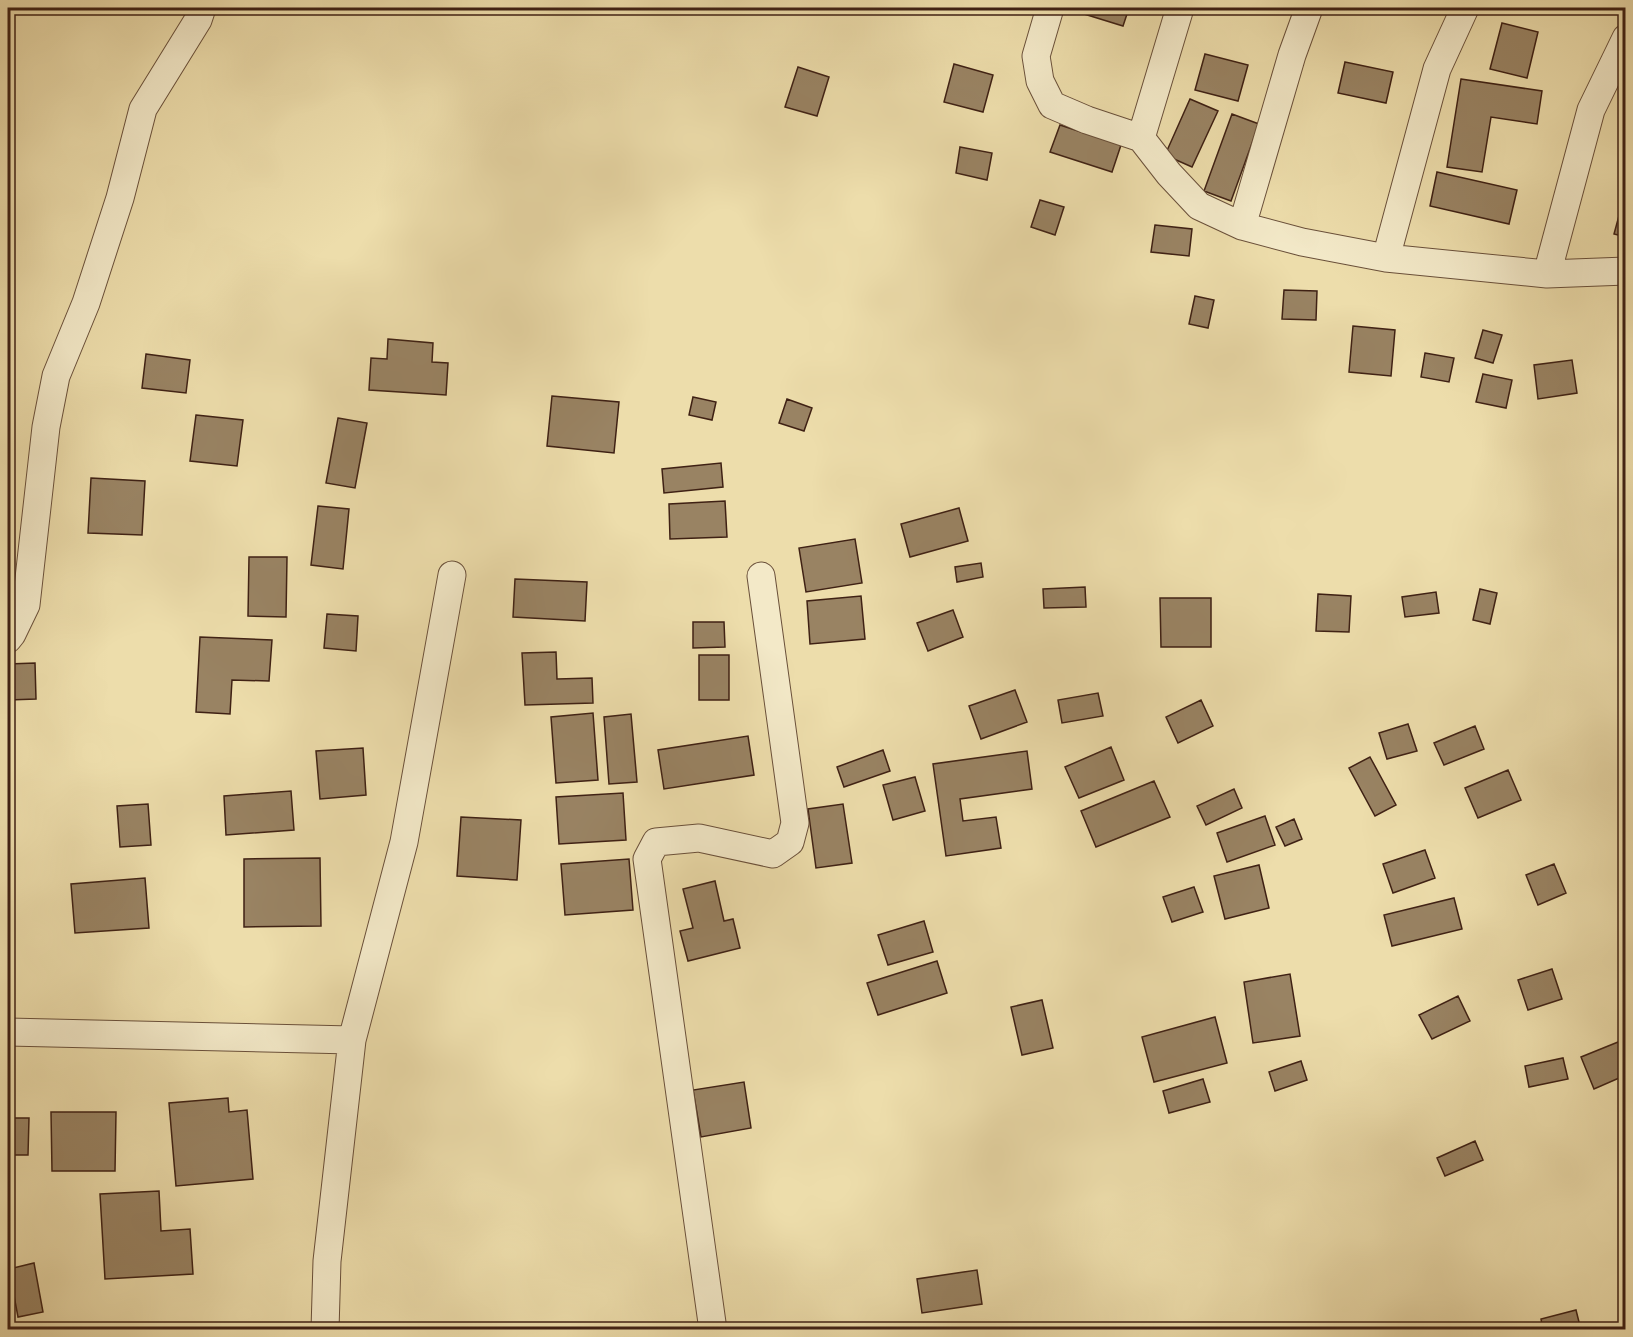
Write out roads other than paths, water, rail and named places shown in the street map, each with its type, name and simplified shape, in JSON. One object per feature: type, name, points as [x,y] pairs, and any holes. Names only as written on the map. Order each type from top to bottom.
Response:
[{"type":"street","points":[[8,639],[26,605],[46,427],[56,376],[86,303],[120,198],[143,110],[198,20],[202,8]]},
{"type":"street","points":[[1050,8],[1036,56],[1040,81],[1052,105],[1087,120],[1141,138],[1169,174],[1199,206],[1242,226],[1302,242],[1386,258],[1547,274],[1626,271]]},
{"type":"street","points":[[1141,138],[1180,8]]},
{"type":"street","points":[[1242,226],[1292,55],[1309,8]]},
{"type":"street","points":[[1386,258],[1437,69],[1465,8]]},
{"type":"street","points":[[1547,274],[1591,110],[1626,38]]},
{"type":"street","points":[[325,1329],[327,1261],[352,1040],[404,842],[452,575]]},
{"type":"street","points":[[712,1329],[647,859],[656,842],[699,838],[773,854],[790,842],[795,823],[761,576]]},
{"type":"street","points":[[8,1032],[352,1040]]}]
